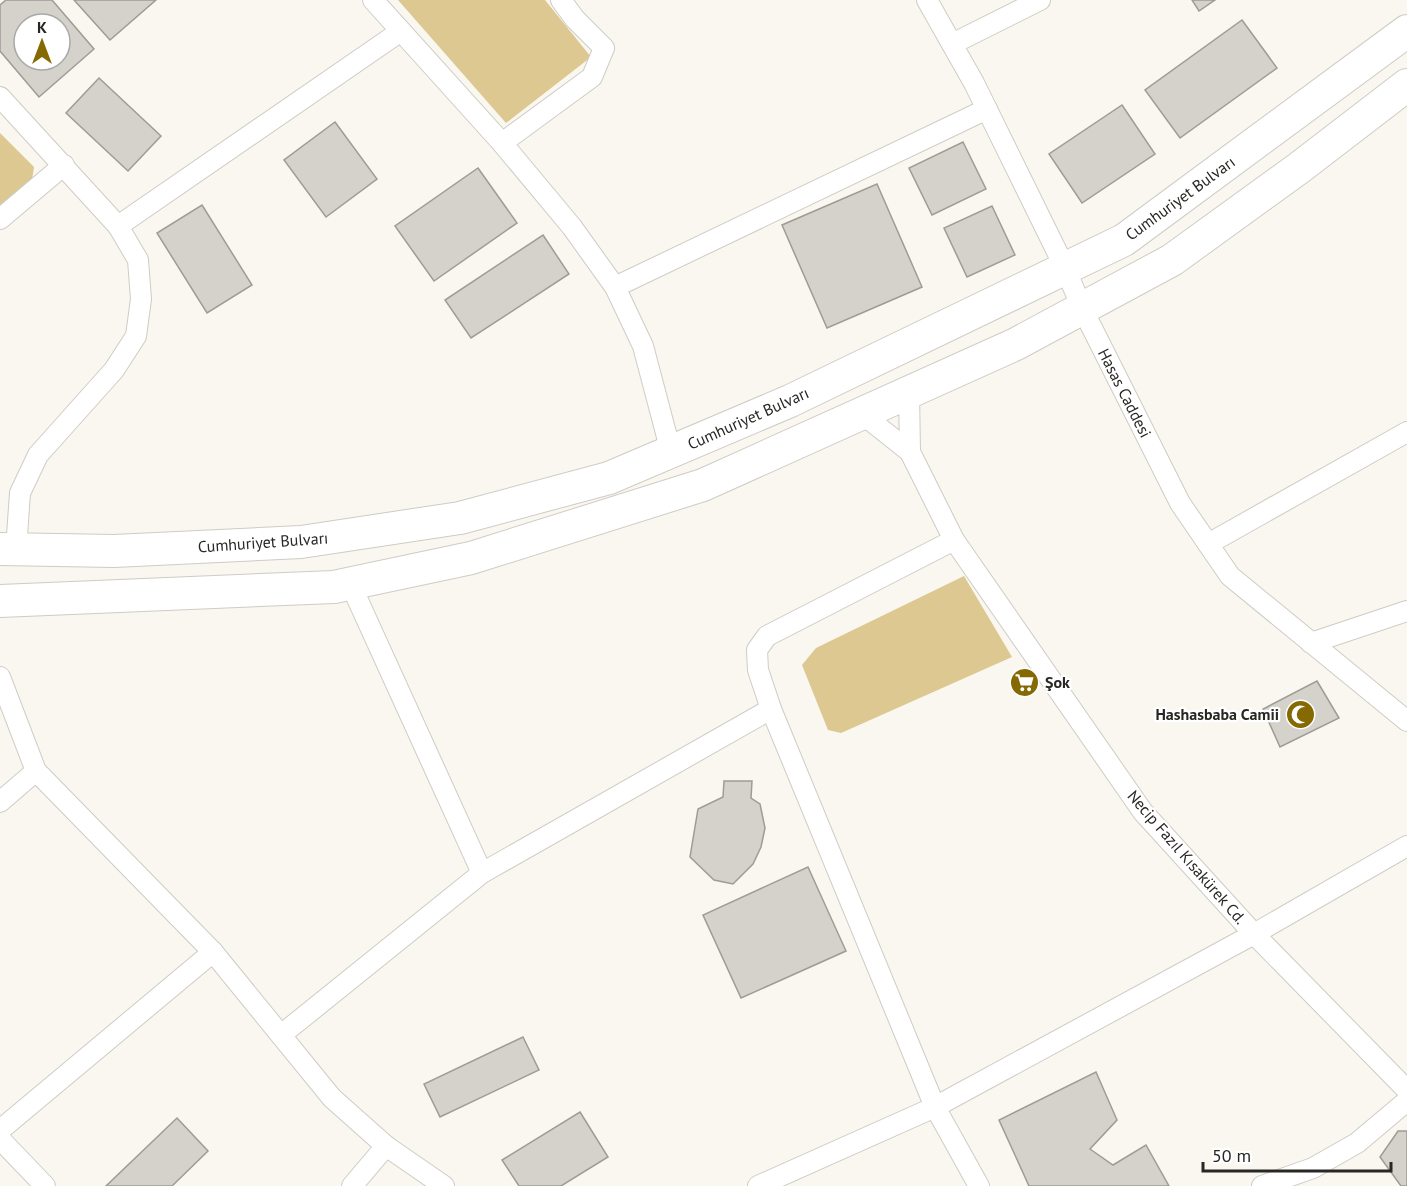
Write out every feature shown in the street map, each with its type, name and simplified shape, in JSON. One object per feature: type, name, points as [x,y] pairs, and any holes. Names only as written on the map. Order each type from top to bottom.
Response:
[{"type":"main road","name":"Cumhuriyet Bulvarı","points":[[8,550],[114,551],[301,542],[460,518],[609,478],[790,401],[1124,240],[1407,31]]},
{"type":"main road","points":[[0,601],[334,587],[471,558],[703,485],[1016,344],[1172,260],[1299,168],[1407,85]]},
{"type":"main road","points":[[885,356],[906,364],[913,374],[913,383],[909,392]]},
{"type":"main road","points":[[846,374],[840,388],[840,398],[846,407],[861,413]]},
{"type":"street","points":[[373,0],[502,143],[572,227],[615,287],[643,346],[671,452]]},
{"type":"street","points":[[502,143],[592,77],[604,48],[575,19],[561,0]]},
{"type":"street","name":"Hasas Caddesi","points":[[927,0],[987,109],[1065,268],[1082,308],[1180,503],[1230,576],[1407,721]]},
{"type":"street","points":[[952,44],[1040,0]]},
{"type":"street","points":[[118,226],[401,31]]},
{"type":"street","points":[[0,97],[118,226],[138,260],[141,299],[136,336],[114,370],[38,455],[20,493],[8,550]]},
{"type":"street","points":[[615,287],[987,109]]},
{"type":"street","points":[[0,219],[64,165]]},
{"type":"street","points":[[909,392],[910,452]]},
{"type":"street","points":[[861,413],[910,452]]},
{"type":"street","points":[[1208,544],[1407,432]]},
{"type":"street","name":"Necip Fazıl Kısakürek Cd.","points":[[910,452],[954,540],[1143,812],[1254,934],[1407,1090]]},
{"type":"street","points":[[954,540],[767,636],[757,650],[758,670],[771,709],[935,1107],[979,1186]]},
{"type":"street","points":[[351,584],[482,873]]},
{"type":"street","points":[[1311,643],[1407,611]]},
{"type":"street","points":[[0,677],[36,771],[213,952],[332,1098],[386,1146],[444,1186]]},
{"type":"street","points":[[281,1035],[482,873],[771,709]]},
{"type":"street","points":[[0,802],[36,771]]},
{"type":"street","points":[[758,1186],[935,1107],[1254,934],[1407,846]]},
{"type":"street","points":[[0,1130],[213,952]]},
{"type":"street","points":[[1267,1185],[1313,1168],[1357,1143],[1407,1101]]},
{"type":"street","points":[[0,1139],[45,1186]]},
{"type":"street","points":[[352,1186],[386,1146]]},
{"type":"shaded area","points":[[398,0],[545,0],[591,57],[506,123]]},
{"type":"shaded area","points":[[0,133],[34,167],[32,180],[0,206]]},
{"type":"shaded area","points":[[964,576],[1012,657],[841,733],[828,730],[802,665],[816,648]]},
{"type":"building","points":[[6,0],[52,0],[62,12],[12,12],[12,65],[0,51],[0,5]]},
{"type":"building","points":[[74,0],[156,0],[110,40]]},
{"type":"building","points":[[1192,0],[1215,0],[1199,11]]},
{"type":"building","points":[[1242,20],[1277,68],[1180,138],[1145,90]]},
{"type":"building","points":[[72,23],[94,49],[72,68]]},
{"type":"building","points":[[18,72],[68,72],[39,97]]},
{"type":"building","points":[[99,78],[161,136],[128,171],[66,113]]},
{"type":"building","points":[[1122,105],[1155,154],[1082,203],[1049,154]]},
{"type":"building","points":[[335,122],[377,179],[326,217],[284,160]]},
{"type":"building","points":[[963,142],[986,189],[932,215],[909,168]]},
{"type":"building","points":[[478,168],[517,223],[434,281],[395,226]]},
{"type":"building","points":[[877,184],[922,287],[827,328],[782,225]]},
{"type":"building","points":[[202,205],[252,285],[207,313],[157,233]]},
{"type":"building","points":[[992,206],[1015,255],[967,277],[944,228]]},
{"type":"building","points":[[543,235],[569,274],[471,338],[445,300]]},
{"type":"building","name":"Hashasbaba Camii","points":[[1317,681],[1339,718],[1280,747],[1263,709]]},
{"type":"building","points":[[724,781],[752,781],[751,798],[760,804],[765,828],[761,847],[753,864],[733,884],[714,880],[690,857],[698,809],[723,797]]},
{"type":"building","points":[[808,867],[846,951],[741,998],[703,915]]},
{"type":"building","points":[[523,1037],[539,1070],[440,1117],[424,1084]]},
{"type":"building","points":[[1096,1072],[1117,1120],[1090,1149],[1113,1165],[1146,1145],[1169,1186],[1029,1186],[999,1120]]},
{"type":"building","points":[[580,1112],[608,1157],[561,1186],[519,1186],[502,1160]]},
{"type":"building","points":[[177,1118],[208,1151],[172,1186],[106,1186]]},
{"type":"building","points":[[1398,1131],[1407,1131],[1407,1186],[1401,1186],[1380,1157]]},
{"type":"place","name":"Şok","points":[[1024,682]]},
{"type":"place","name":"Hashasbaba Camii","points":[[1300,714]]}]
